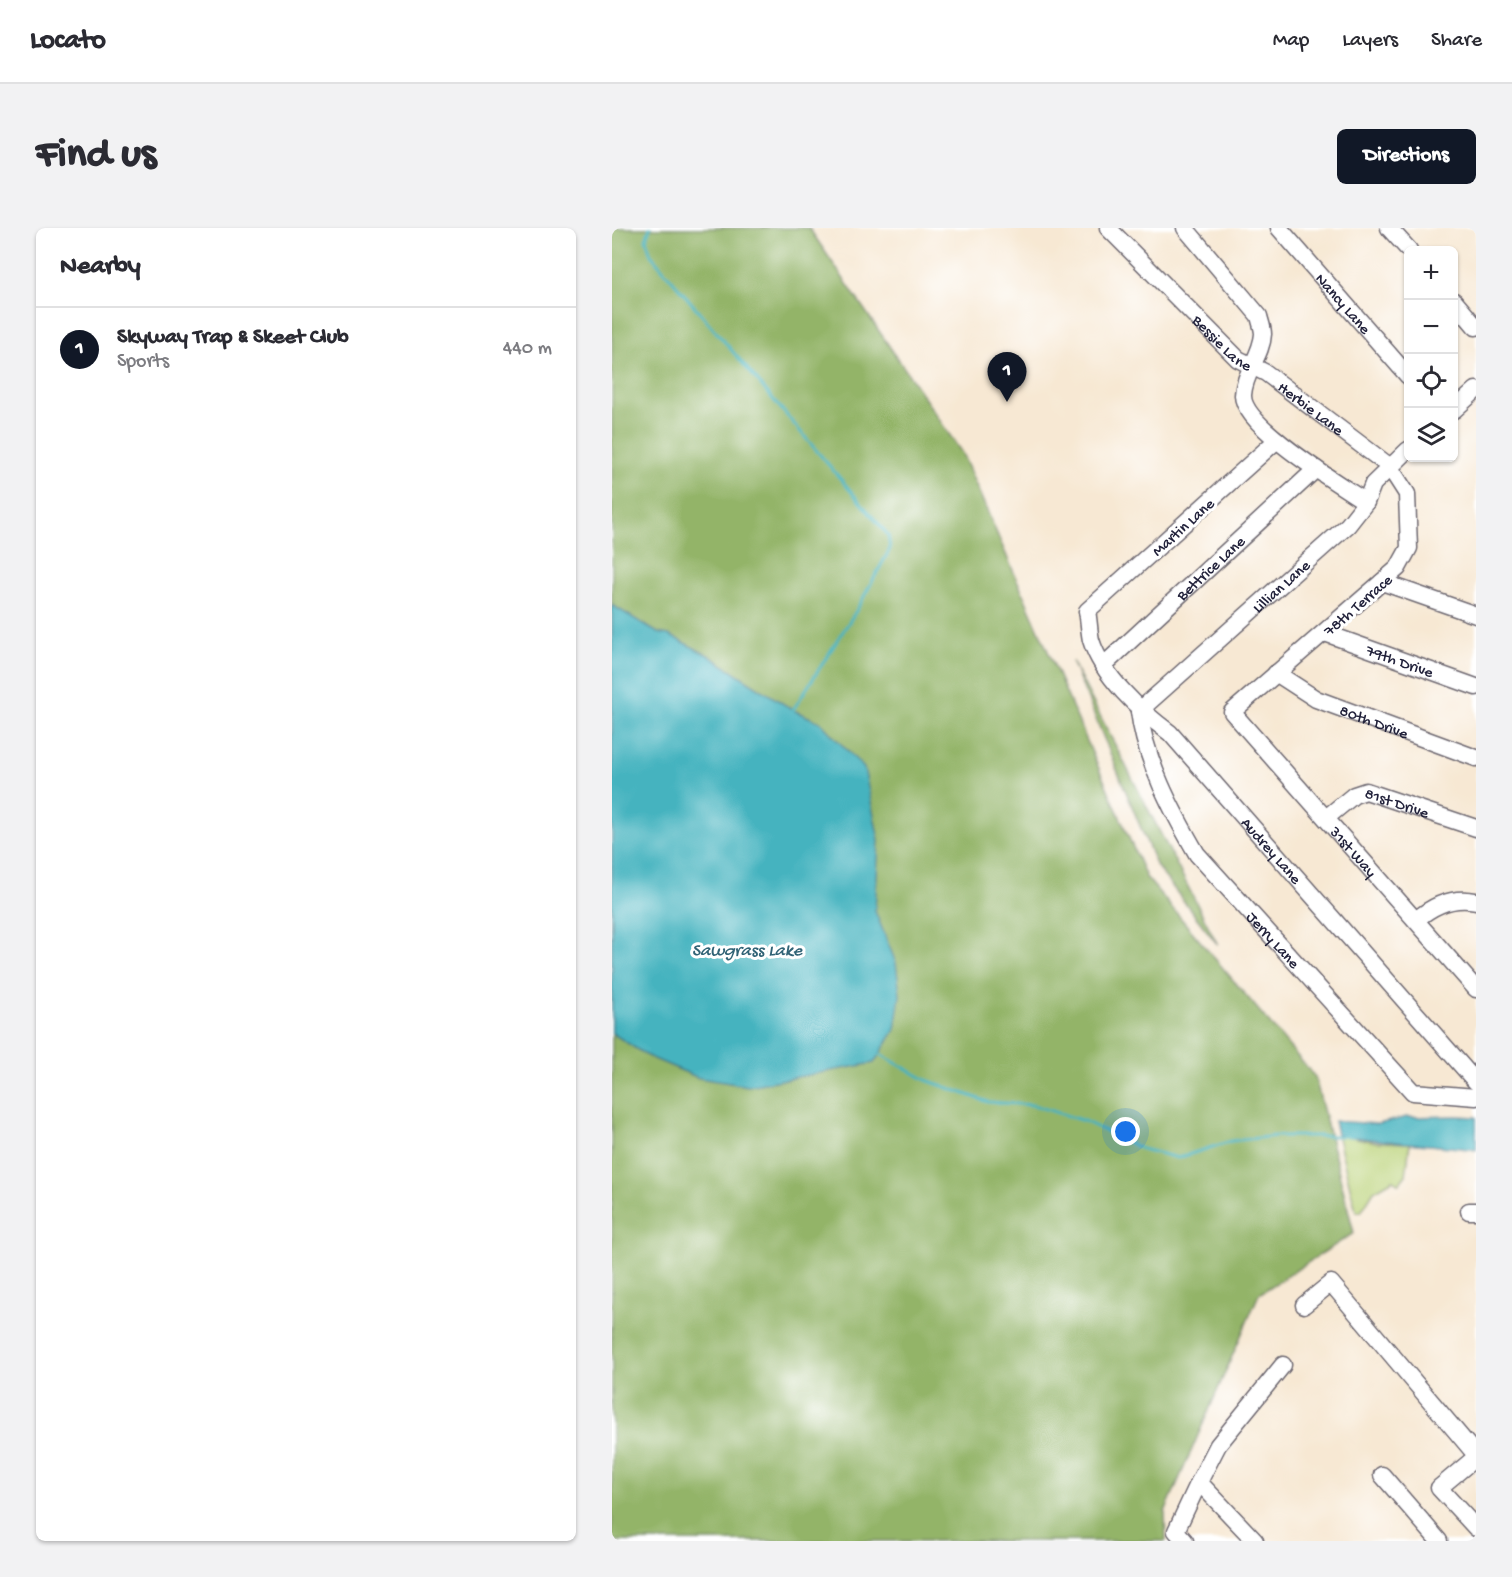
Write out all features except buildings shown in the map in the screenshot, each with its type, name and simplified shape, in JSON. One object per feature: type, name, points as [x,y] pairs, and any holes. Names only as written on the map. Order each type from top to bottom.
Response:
[{"type":"street","name":"Bessie Lane","points":[[1108,228],[1223,345],[1238,359],[1251,366],[1243,396],[1246,409],[1277,440],[1366,502]]},
{"type":"street","points":[[1185,228],[1259,316],[1263,334],[1251,366]]},
{"type":"street","name":"Nancy Lane","points":[[1279,228],[1404,371]]},
{"type":"street","points":[[1389,228],[1405,246]]},
{"type":"street","points":[[1458,306],[1476,327]]},
{"type":"street","name":"Herbie Lane","points":[[1251,366],[1266,374],[1389,466]]},
{"type":"street","points":[[1456,408],[1476,390]]},
{"type":"street","name":"Martin Lane","points":[[1087,611],[1277,440]]},
{"type":"street","name":"Lillian Lane","points":[[1139,711],[1348,525],[1366,502],[1373,484],[1404,453]]},
{"type":"street","name":"78th Terrace","points":[[1232,712],[1398,568],[1409,548],[1407,494],[1389,466]]},
{"type":"street","name":"Bettrice Lane","points":[[1104,664],[1316,469]]},
{"type":"street","points":[[1382,582],[1476,615]]},
{"type":"street","name":"Audrey Lane","points":[[1087,611],[1092,641],[1104,664],[1139,711],[1170,733],[1476,1082]]},
{"type":"street","name":"79th Drive","points":[[1324,633],[1476,687]]},
{"type":"street","name":"80th Drive","points":[[1276,673],[1316,699],[1476,758]]},
{"type":"street","name":"Jerry Lane","points":[[1139,711],[1143,739],[1184,832],[1197,854],[1413,1092],[1476,1097]]},
{"type":"street","name":"31st Way","points":[[1232,712],[1476,989]]},
{"type":"street","name":"81st Drive","points":[[1326,818],[1354,795],[1366,791],[1476,828]]},
{"type":"street","points":[[1416,920],[1428,909],[1447,901],[1466,899],[1476,901]]},
{"type":"street","points":[[1304,1305],[1331,1283],[1476,1456],[1439,1488],[1476,1528]]},
{"type":"street","points":[[1185,1541],[1176,1531],[1218,1445],[1283,1365]]},
{"type":"street","points":[[1382,1475],[1439,1541]]},
{"type":"street","points":[[1199,1482],[1256,1541]]},
{"type":"green space","points":[[612,228],[809,228],[962,453],[1146,877],[1315,1077],[1354,1233],[1259,1294],[1165,1512],[1166,1541],[612,1541]]},
{"type":"green space","points":[[1072,661],[1218,945],[1157,867]]},
{"type":"green space","points":[[1337,1134],[1376,1142],[1410,1143],[1406,1175],[1399,1184],[1393,1180],[1374,1191],[1361,1212],[1356,1211]]},
{"type":"water","name":"Sawgrass Lake","points":[[612,605],[658,633],[669,635],[708,655],[793,710],[820,722],[864,768],[879,840],[875,911],[896,963],[900,995],[895,1030],[874,1063],[748,1086],[699,1078],[647,1056],[612,1033]]},
{"type":"water","points":[[1407,1117],[1476,1117],[1476,1150],[1337,1134],[1334,1121],[1378,1124]]},
{"type":"waterway","points":[[650,228],[646,239],[651,255],[888,535],[890,549],[856,611],[793,710]]},
{"type":"waterway","points":[[880,1054],[926,1080],[988,1102],[1033,1105],[1084,1121],[1142,1149],[1178,1158],[1231,1141],[1276,1136],[1354,1136]]},
{"type":"place","name":"Skyway Trap & Skeet Club","points":[[1007,402]]}]
